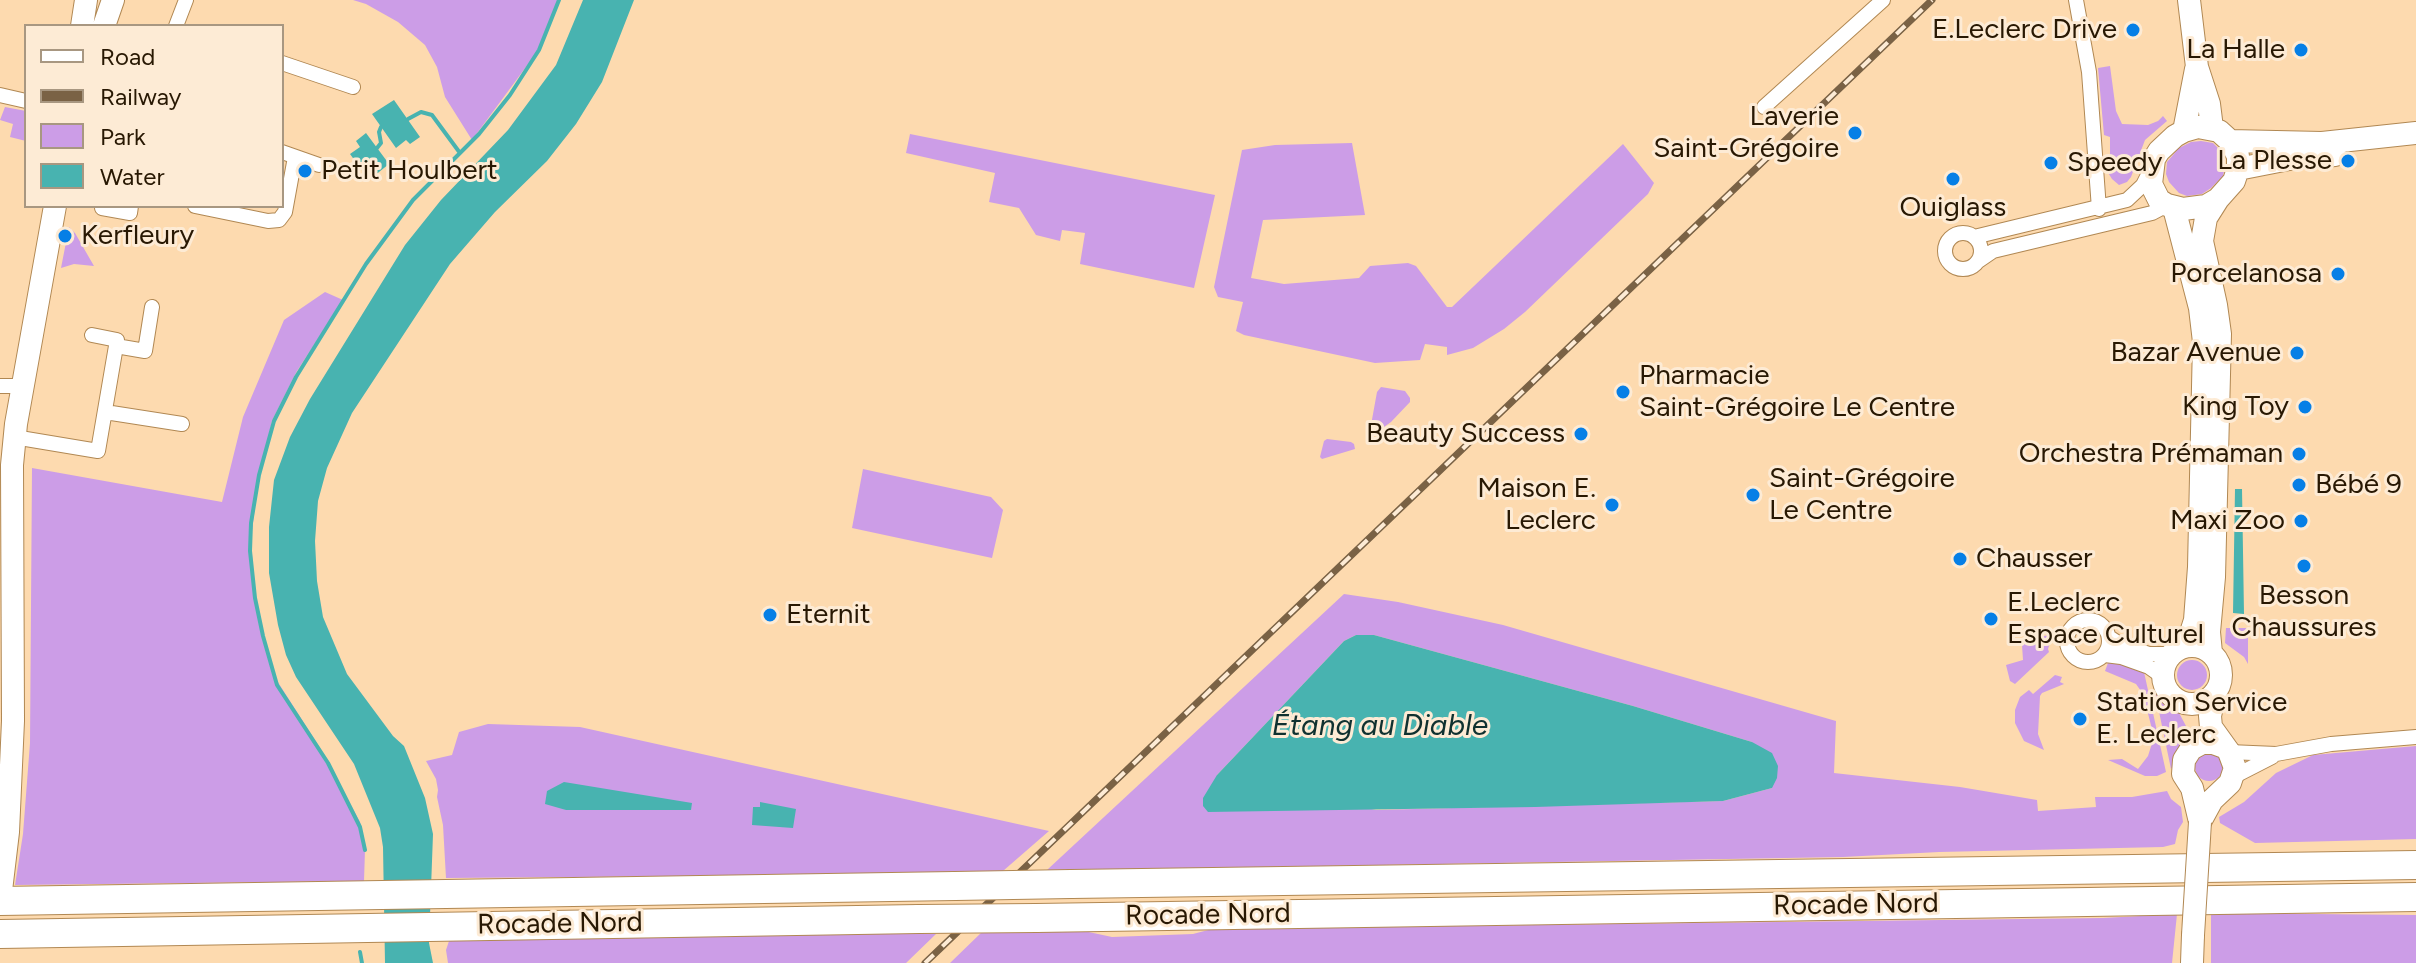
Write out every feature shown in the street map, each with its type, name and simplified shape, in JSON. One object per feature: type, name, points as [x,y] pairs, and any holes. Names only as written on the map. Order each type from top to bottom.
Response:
[{"type":"highway","name":"Rocade Nord","points":[[5,900],[2414,864]]},
{"type":"highway","name":"Rocade Nord","points":[[6,934],[2416,897]]},
{"type":"main road","points":[[82,24],[86,0]]},
{"type":"main road","points":[[105,24],[113,0]]},
{"type":"main road","points":[[2189,0],[2197,67],[2221,134],[2238,156],[2234,181],[2206,218],[2202,241],[2220,334],[2214,577],[2209,632],[2211,653]]},
{"type":"main road","points":[[2184,131],[2197,67]]},
{"type":"main road","points":[[2215,693],[2204,702],[2181,702],[2169,694],[2163,677],[2164,665],[2189,639],[2195,620],[2204,342],[2200,308],[2170,206],[2154,192],[2151,169],[2159,151],[2184,131],[2198,127],[2221,134],[2322,143],[2416,133]]},
{"type":"main road","points":[[2238,169],[2289,159],[2416,147]]},
{"type":"main road","points":[[2170,206],[2196,208],[2218,199]]},
{"type":"main road","points":[[5,900],[12,781],[14,582],[11,420],[23,386],[55,208]]},
{"type":"main road","points":[[2177,651],[2198,646],[2218,661],[2221,673],[2210,721],[2235,768],[2200,822]]},
{"type":"main road","points":[[2181,702],[2192,722],[2191,749]]},
{"type":"main road","points":[[2225,784],[2204,794],[2186,781],[2183,767],[2191,749],[2207,742],[2227,750]]},
{"type":"main road","points":[[2192,788],[2200,822],[2192,963]]},
{"type":"street","points":[[177,24],[186,0]]},
{"type":"street","points":[[1764,107],[1883,0]]},
{"type":"street","points":[[2076,0],[2089,72],[2099,209]]},
{"type":"street","points":[[284,64],[353,87]]},
{"type":"street","points":[[0,95],[24,101]]},
{"type":"street","points":[[205,208],[268,221],[279,220],[285,212],[288,154],[319,165]]},
{"type":"street","points":[[2151,169],[2143,185],[2127,200],[1974,237],[1963,233],[1953,235],[1946,242],[1944,252],[1950,265],[1960,269],[1970,268],[1993,251],[2170,206]]},
{"type":"street","points":[[102,208],[130,213],[131,208]]},
{"type":"street","points":[[1974,237],[1981,251],[1977,262]]},
{"type":"street","points":[[116,346],[145,351],[152,307]]},
{"type":"street","points":[[11,420],[98,451],[117,340],[92,335]]},
{"type":"street","points":[[0,386],[23,386]]},
{"type":"street","points":[[105,412],[134,420],[182,424]]},
{"type":"street","points":[[2109,637],[2105,655],[2094,662],[2080,660],[2070,652],[2067,640],[2076,623],[2089,620],[2100,623],[2109,637],[2118,643],[2149,654],[2177,651]]},
{"type":"street","points":[[2105,655],[2149,667],[2163,677]]},
{"type":"street","points":[[2227,750],[2276,754],[2331,744],[2416,737]]},
{"type":"street","points":[[2225,784],[2276,754]]},
{"type":"green space","points":[[353,0],[558,0],[537,52],[472,140],[445,97],[437,67],[425,45],[398,22]]},
{"type":"green space","points":[[2110,66],[2116,111],[2122,124],[2148,125],[2163,116],[2167,121],[2145,140],[2131,177],[2119,185],[2107,171],[2110,137],[2104,135],[2098,68]]},
{"type":"green space","points":[[5,107],[24,111],[24,140],[10,137],[13,124],[0,120]]},
{"type":"green space","points":[[910,134],[1215,195],[1194,288],[1080,264],[1085,233],[1062,230],[1060,241],[1036,235],[1019,208],[989,202],[995,173],[906,153]]},
{"type":"green space","points":[[2201,141],[2213,143],[2222,152],[2225,166],[2223,176],[2202,194],[2187,196],[2179,193],[2169,182],[2167,162],[2179,148]]},
{"type":"green space","points":[[1352,143],[1365,215],[1263,220],[1251,278],[1284,284],[1359,278],[1370,266],[1408,263],[1416,266],[1447,307],[1452,307],[1623,144],[1654,183],[1648,194],[1525,312],[1473,348],[1447,355],[1447,347],[1425,344],[1420,360],[1375,363],[1236,331],[1243,302],[1218,297],[1214,287],[1242,150],[1275,145]]},
{"type":"green space","points":[[69,227],[94,266],[74,264],[61,268]]},
{"type":"green space","points":[[325,292],[343,300],[297,371],[272,421],[258,483],[251,539],[255,600],[274,676],[320,748],[360,822],[365,850],[364,881],[15,885],[23,834],[30,743],[32,468],[222,502],[243,417],[284,320]]},
{"type":"green space","points":[[1381,387],[1405,391],[1410,402],[1391,422],[1377,428],[1371,425],[1377,392]]},
{"type":"green space","points":[[1324,441],[1351,442],[1355,449],[1322,459]]},
{"type":"green space","points":[[863,469],[991,497],[1003,510],[992,558],[852,528]]},
{"type":"green space","points":[[1344,594],[1398,602],[1503,625],[1836,721],[1834,773],[1960,787],[2037,800],[2038,811],[2096,807],[2095,797],[2132,797],[2167,791],[2181,807],[2183,822],[2175,844],[2163,847],[1843,857],[1082,872],[1047,870]],"holes":[[[1356,635],[1374,635],[1752,742],[1772,788],[1723,801],[1376,810],[1217,775],[1344,641]]]},
{"type":"green space","points":[[2226,628],[2248,628],[2248,664],[2244,657],[2225,643]]},
{"type":"green space","points":[[2035,630],[2040,637],[2053,634],[2049,652],[2015,684],[2010,681],[2006,665],[2023,660],[2022,645],[2028,643],[2027,632]]},
{"type":"green space","points":[[2192,660],[2202,665],[2207,675],[2202,685],[2192,690],[2182,685],[2177,675],[2182,665]]},
{"type":"green space","points":[[2108,663],[2144,672],[2166,772],[2157,776],[2145,776],[2108,760],[2122,759],[2138,769],[2148,756],[2154,737],[2143,694],[2136,684],[2105,671]]},
{"type":"green space","points":[[2055,675],[2062,677],[2060,682],[2064,684],[2040,696],[2038,734],[2044,750],[2024,741],[2015,723],[2015,710],[2020,697],[2029,690],[2033,694]]},
{"type":"green space","points":[[2152,678],[2156,679],[2164,697],[2177,709],[2186,726],[2186,744],[2171,769]]},
{"type":"green space","points":[[488,724],[580,727],[1049,831],[1003,871],[966,874],[446,878],[438,790],[426,761],[452,755],[459,732]],"holes":[[[547,791],[690,810],[566,810]]]},
{"type":"green space","points":[[2416,746],[2416,839],[2255,843],[2220,823],[2219,817],[2244,802],[2276,773],[2313,755]]},
{"type":"green space","points":[[2209,753],[2219,757],[2223,767],[2219,777],[2209,781],[2199,777],[2195,767],[2199,757]]},
{"type":"green space","points":[[2211,913],[2416,915],[2416,963],[2211,963]]},
{"type":"green space","points":[[2177,914],[2172,963],[950,963],[982,932],[1084,931],[1112,937],[1193,934],[1212,929],[2103,918]]},
{"type":"green space","points":[[936,934],[906,963],[448,963],[446,950],[449,941]]},
{"type":"water","points":[[583,0],[634,0],[602,82],[576,124],[547,161],[495,212],[450,264],[352,413],[327,468],[318,501],[315,541],[323,617],[347,674],[393,736],[404,746],[425,798],[433,834],[429,943],[433,963],[385,963],[380,828],[354,764],[296,677],[278,625],[269,573],[269,527],[274,480],[290,437],[310,399],[405,245],[441,200],[508,130],[556,65]]},
{"type":"water","points":[[394,100],[420,137],[410,144],[406,140],[396,148],[372,114]]},
{"type":"water","points":[[366,133],[389,164],[369,180],[350,154],[360,147],[356,141]]},
{"type":"water","points":[[2235,489],[2242,489],[2244,614],[2233,613]]},
{"type":"water","name":"Étang au Diable","points":[[1356,635],[1374,635],[1752,742],[1772,753],[1778,766],[1777,778],[1772,788],[1723,801],[1208,812],[1203,806],[1203,798],[1217,775],[1344,641]]},
{"type":"water","points":[[564,782],[692,803],[691,810],[566,810],[545,804],[547,791]]},
{"type":"water","points":[[760,802],[796,809],[793,828],[752,825],[753,807],[760,807]]},
{"type":"waterway","points":[[365,850],[360,827],[328,763],[277,685],[263,636],[250,551],[259,475],[274,421],[296,377],[366,264],[413,200],[479,134],[510,95],[539,50],[559,0]]},
{"type":"waterway","points":[[408,119],[421,112],[432,115],[460,153]]},
{"type":"waterway","points":[[377,148],[381,143],[381,127]]},
{"type":"waterway","points":[[360,952],[362,963]]},
{"type":"railway","points":[[925,963],[1932,0]]},
{"type":"place","name":"E.Leclerc Drive","points":[[2133,30]]},
{"type":"place","name":"La Halle","points":[[2301,50]]},
{"type":"place","name":"Laverie Saint-Grégoire","points":[[1855,133]]},
{"type":"place","name":"La Plesse","points":[[2348,161]]},
{"type":"place","name":"Speedy","points":[[2051,163]]},
{"type":"place","name":"Petit Houlbert","points":[[305,171]]},
{"type":"place","name":"Ouiglass","points":[[1953,179]]},
{"type":"place","name":"Kerfleury","points":[[65,236]]},
{"type":"place","name":"Porcelanosa","points":[[2338,274]]},
{"type":"place","name":"Bazar Avenue","points":[[2297,353]]},
{"type":"place","name":"Pharmacie Saint-Grégoire Le Centre","points":[[1623,392]]},
{"type":"place","name":"King Toy","points":[[2305,407]]},
{"type":"place","name":"Beauty Success","points":[[1581,434]]},
{"type":"place","name":"Orchestra Prémaman","points":[[2299,454]]},
{"type":"place","name":"Bébé 9","points":[[2299,485]]},
{"type":"place","name":"Saint-Grégoire Le Centre","points":[[1753,495]]},
{"type":"place","name":"Maison E. Leclerc","points":[[1612,505]]},
{"type":"place","name":"Maxi Zoo","points":[[2301,521]]},
{"type":"place","name":"Chausser","points":[[1960,559]]},
{"type":"place","name":"Besson Chaussures","points":[[2304,566]]},
{"type":"place","name":"Eternit","points":[[770,615]]},
{"type":"place","name":"E.Leclerc Espace Culturel","points":[[1991,619]]},
{"type":"place","name":"Station Service E. Leclerc","points":[[2080,719]]}]
